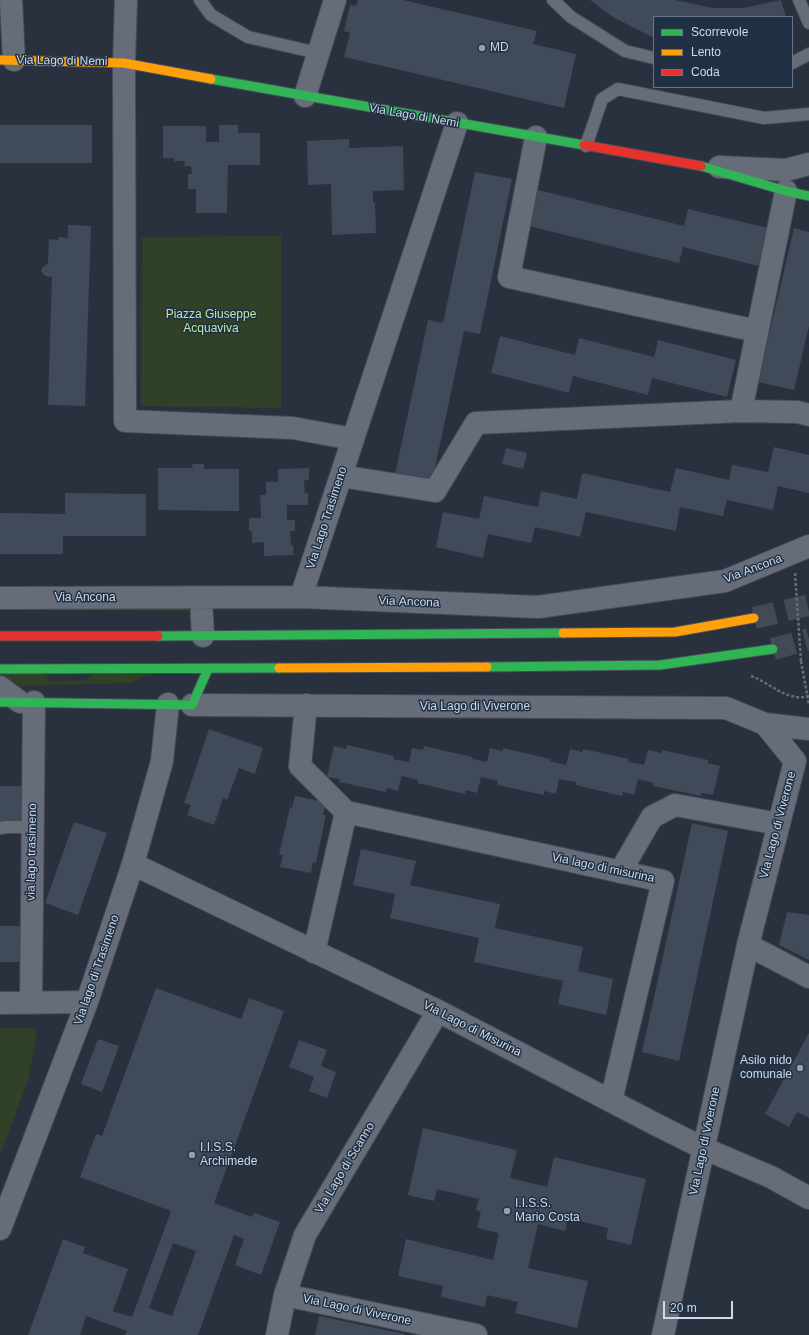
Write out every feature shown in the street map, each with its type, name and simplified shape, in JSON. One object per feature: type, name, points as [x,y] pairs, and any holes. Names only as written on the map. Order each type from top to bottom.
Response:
[{"type":"street","name":"Via Lago di Nemi","points":[[124,63],[126,0]]},
{"type":"street","points":[[305,96],[335,0]]},
{"type":"street","points":[[7,1],[7,60]]},
{"type":"street","name":"Via Lago di Nemi","points":[[7,60],[124,63],[706,167],[786,192],[809,196]]},
{"type":"street","points":[[124,63],[125,421],[293,428],[353,439],[457,123]]},
{"type":"street","points":[[536,137],[509,277],[757,331]]},
{"type":"street","points":[[706,167],[786,170],[809,164]]},
{"type":"street","points":[[741,411],[786,192]]},
{"type":"street","points":[[341,476],[435,492],[476,423],[741,411],[798,412],[809,415]]},
{"type":"street","name":"Via Lago Trasimeno","points":[[301,597],[353,439]]},
{"type":"street","name":"Via Ancona","points":[[0,598],[301,597],[538,607],[725,581],[809,546]]},
{"type":"street","points":[[201,598],[203,636]]},
{"type":"street","points":[[0,636],[203,636],[675,632],[754,618]]},
{"type":"street","points":[[0,669],[208,669],[660,665],[773,649]]},
{"type":"street","points":[[0,687],[18,702],[192,705],[208,669]]},
{"type":"street","name":"via lago trasimeno","points":[[18,702],[33,827],[31,1003]]},
{"type":"street","name":"Via lago di Trasimeno","points":[[0,1228],[87,1002],[133,864],[162,761],[168,704]]},
{"type":"street","name":"Via Lago di Viverone","points":[[192,705],[726,708],[765,724],[802,755],[779,824],[748,945],[663,1335]]},
{"type":"street","points":[[306,706],[300,766],[346,812],[314,952]]},
{"type":"street","points":[[765,724],[809,729]]},
{"type":"street","points":[[620,872],[652,817],[675,805],[779,824]]},
{"type":"street","name":"Via lago di misurina","points":[[346,812],[663,881],[611,1101]]},
{"type":"street","name":"Via Lago di Misurina","points":[[133,864],[438,1011],[704,1148],[771,1177],[809,1198]]},
{"type":"street","points":[[748,945],[809,977]]},
{"type":"street","points":[[0,1003],[87,1002]]},
{"type":"street","name":"Via Lago di Scanno","points":[[277,1335],[285,1295],[305,1235],[438,1011]]},
{"type":"street","name":"Via Lago di Viverone","points":[[285,1295],[476,1335]]},
{"type":"lane","points":[[200,0],[211,15],[248,37],[318,53]]},
{"type":"lane","points":[[553,0],[571,16],[625,51],[653,58]]},
{"type":"lane","points":[[799,0],[809,22]]},
{"type":"lane","points":[[793,62],[809,54]]},
{"type":"lane","points":[[586,146],[602,99],[618,89],[764,118],[809,114]]},
{"type":"lane","points":[[0,828],[33,827]]},
{"type":"path","points":[[795,573],[801,660],[809,705]]},
{"type":"path","points":[[747,675],[762,680],[784,694],[797,698],[808,696]]},
{"type":"green space","name":"Piazza Giuseppe Acquaviva","points":[[281,236],[281,408],[141,406],[142,237]]},
{"type":"green space","points":[[0,605],[176,607],[196,611],[0,610]]},
{"type":"green space","points":[[45,673],[50,681],[86,680],[94,673],[150,673],[131,683],[20,686],[2,674]]},
{"type":"green space","points":[[0,1028],[32,1028],[37,1032],[28,1080],[0,1155]]},
{"type":"building","points":[[358,0],[403,0],[537,31],[533,44],[576,54],[564,108],[344,57],[350,33],[344,31],[350,5],[356,6]]},
{"type":"building","points":[[590,0],[675,0],[713,8],[743,8],[781,0],[786,16],[653,16],[653,37],[613,17]]},
{"type":"building","points":[[0,125],[92,125],[92,163],[0,163]]},
{"type":"building","points":[[219,125],[238,125],[238,133],[260,133],[260,165],[228,165],[227,213],[196,213],[196,189],[188,189],[188,174],[192,174],[191,166],[184,166],[185,161],[174,161],[174,158],[163,158],[163,126],[206,126],[206,142],[219,142]]},
{"type":"building","points":[[349,139],[349,148],[403,146],[404,190],[373,191],[373,203],[375,202],[376,233],[332,235],[331,184],[308,185],[307,141]]},
{"type":"building","points":[[475,172],[512,179],[480,334],[464,331],[432,482],[395,474],[428,320],[443,323]]},
{"type":"building","points":[[534,189],[684,226],[688,209],[768,228],[758,266],[683,247],[679,263],[525,225]]},
{"type":"building","points":[[68,225],[91,226],[85,406],[48,405],[52,277],[45,276],[41,271],[48,263],[49,239],[58,240],[58,237],[68,238]]},
{"type":"building","points":[[794,228],[809,232],[809,326],[794,390],[758,382]]},
{"type":"building","points":[[500,336],[575,355],[579,338],[654,357],[658,340],[736,360],[727,397],[652,378],[648,395],[573,376],[569,393],[491,373]]},
{"type":"building","points":[[774,447],[809,455],[809,493],[778,486],[773,510],[727,500],[723,516],[680,507],[676,531],[586,512],[580,537],[535,527],[531,543],[488,534],[483,558],[436,547],[443,512],[479,519],[484,496],[538,507],[541,491],[577,499],[582,473],[670,492],[676,468],[729,480],[732,465],[768,472]]},
{"type":"building","points":[[506,448],[527,453],[523,469],[502,464]]},
{"type":"building","points":[[192,464],[204,464],[204,469],[239,469],[239,511],[158,510],[158,468],[193,468]]},
{"type":"building","points":[[309,468],[309,480],[304,480],[305,493],[308,493],[308,505],[287,505],[287,520],[295,520],[295,531],[290,531],[291,545],[293,545],[294,555],[264,556],[264,542],[252,543],[252,531],[249,531],[249,518],[261,518],[260,495],[266,495],[266,482],[278,482],[278,469]]},
{"type":"building","points":[[65,493],[146,494],[146,536],[63,536],[63,554],[0,554],[0,513],[65,514]]},
{"type":"building","points":[[209,729],[263,748],[255,774],[239,768],[227,800],[223,798],[214,825],[187,815],[191,805],[184,803]]},
{"type":"building","points":[[347,745],[394,756],[393,759],[409,762],[412,748],[423,750],[424,746],[487,762],[490,748],[503,751],[503,748],[551,759],[550,761],[566,765],[570,749],[582,752],[583,749],[629,759],[628,762],[644,765],[648,750],[662,753],[662,750],[708,760],[708,763],[720,766],[713,795],[701,793],[701,796],[653,786],[654,783],[638,779],[634,795],[623,792],[622,796],[576,785],[576,782],[559,779],[556,794],[544,791],[544,795],[497,785],[498,781],[481,777],[477,793],[466,790],[465,794],[417,783],[418,780],[402,776],[398,791],[387,788],[386,792],[339,782],[340,779],[327,777],[334,746],[346,749]]},
{"type":"building","points":[[0,786],[22,786],[21,821],[0,821]]},
{"type":"building","points":[[295,796],[326,802],[323,815],[326,815],[316,863],[313,862],[311,873],[280,867],[283,855],[279,855],[290,807],[292,808]]},
{"type":"building","points":[[74,822],[107,833],[78,915],[45,903]]},
{"type":"building","points":[[692,823],[728,831],[679,1061],[642,1052]]},
{"type":"building","points":[[361,849],[416,861],[410,885],[500,904],[495,928],[583,947],[578,971],[613,979],[606,1015],[558,1004],[563,981],[474,962],[479,938],[390,918],[395,894],[353,885]]},
{"type":"building","points":[[787,912],[809,915],[809,960],[779,945]]},
{"type":"building","points":[[0,926],[22,926],[22,962],[0,962]]},
{"type":"building","points":[[156,988],[241,1019],[249,998],[284,1011],[214,1203],[252,1217],[254,1213],[280,1222],[261,1275],[235,1265],[244,1239],[234,1235],[198,1335],[125,1335],[127,1331],[86,1316],[80,1335],[28,1335],[63,1239],[85,1247],[83,1253],[128,1269],[113,1311],[132,1317],[171,1211],[80,1177],[96,1134],[102,1136]],"holes":[[[173,1243],[196,1251],[172,1316],[149,1308]]]},
{"type":"building","name":"Asilo nido comunale","points":[[809,1033],[809,1118],[797,1112],[789,1127],[765,1114]]},
{"type":"building","points":[[98,1039],[119,1046],[102,1092],[81,1084]]},
{"type":"building","points":[[299,1040],[327,1050],[321,1066],[336,1072],[327,1098],[309,1091],[314,1077],[289,1067]]},
{"type":"building","points":[[423,1128],[517,1150],[510,1178],[547,1187],[554,1157],[646,1179],[631,1245],[606,1239],[608,1228],[568,1218],[565,1231],[538,1224],[528,1268],[588,1281],[577,1328],[515,1313],[518,1302],[487,1295],[485,1307],[441,1297],[443,1286],[398,1276],[406,1239],[493,1260],[499,1233],[477,1228],[481,1212],[476,1210],[479,1199],[437,1189],[434,1201],[408,1195]]},
{"type":"building","points":[[319,1316],[404,1334],[404,1335],[315,1335]]},
{"type":"tunnel","points":[[754,618],[809,605]]},
{"type":"tunnel","points":[[773,649],[809,639]]},
{"type":"traffic: fast","points":[[211,79],[584,145]]},
{"type":"traffic: fast","points":[[701,166],[786,191],[809,196]]},
{"type":"traffic: fast","points":[[158,636],[563,633]]},
{"type":"traffic: fast","points":[[487,667],[660,665],[773,649]]},
{"type":"traffic: fast","points":[[0,669],[279,668]]},
{"type":"traffic: fast","points":[[0,702],[192,705],[208,669]]},
{"type":"traffic: slow","points":[[0,60],[124,63],[211,79]]},
{"type":"traffic: slow","points":[[563,633],[675,632],[754,618]]},
{"type":"traffic: slow","points":[[279,668],[487,667]]},
{"type":"traffic: jam","points":[[584,145],[701,166]]},
{"type":"traffic: jam","points":[[0,636],[158,636]]},
{"type":"place","name":"MD","points":[[482,48]]},
{"type":"place","name":"Asilo nido comunale","points":[[800,1068]]},
{"type":"place","name":"I.I.S.S. Archimede","points":[[192,1155]]},
{"type":"place","name":"I.I.S.S. Mario Costa","points":[[507,1211]]}]
